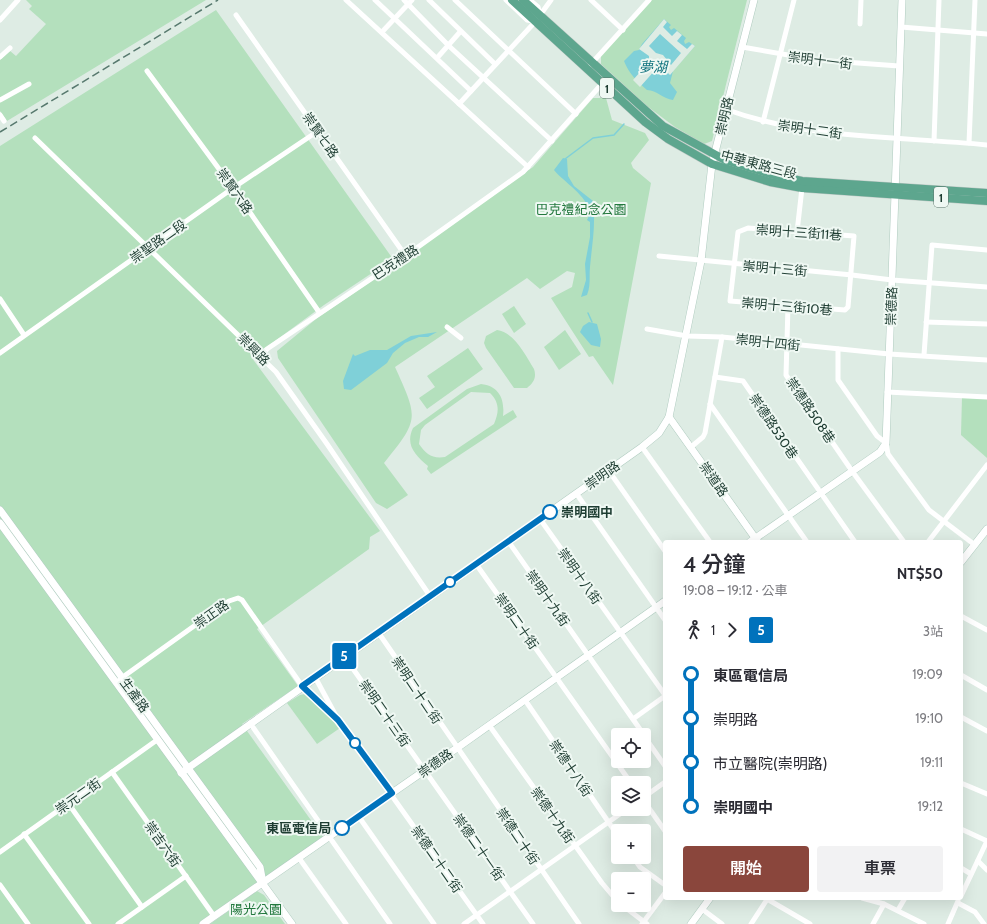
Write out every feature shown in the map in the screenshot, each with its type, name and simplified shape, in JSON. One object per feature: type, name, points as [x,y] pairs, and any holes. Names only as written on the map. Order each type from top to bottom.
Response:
[{"type":"main road","name":"中華東路三段","points":[[512,0],[593,63],[605,80],[659,133],[712,164],[770,182],[802,188],[987,193]]},
{"type":"main road","name":"中華東路三段","points":[[523,0],[537,18],[587,70],[605,80],[663,126],[714,155],[770,174],[802,181],[987,201]]},
{"type":"street","points":[[0,20],[18,0]]},
{"type":"street","points":[[346,0],[528,167]]},
{"type":"street","points":[[375,0],[396,18],[471,91]]},
{"type":"street","points":[[429,0],[460,32],[495,64]]},
{"type":"street","points":[[455,0],[576,114]]},
{"type":"street","points":[[506,0],[527,20],[537,18]]},
{"type":"street","points":[[530,0],[538,7],[537,18]]},
{"type":"street","points":[[459,104],[508,51],[551,0]]},
{"type":"street","points":[[591,0],[623,30]]},
{"type":"street","points":[[587,70],[650,0]]},
{"type":"street","name":"崇明路","points":[[181,773],[344,656],[642,447],[659,433],[669,417],[687,336],[701,261],[712,164],[754,0]]},
{"type":"street","points":[[763,122],[794,0]]},
{"type":"street","points":[[860,24],[861,0]]},
{"type":"street","name":"崇德路","points":[[886,444],[902,0]]},
{"type":"street","points":[[934,141],[939,0]]},
{"type":"street","points":[[969,143],[975,0]]},
{"type":"street","points":[[382,32],[396,18],[408,1],[449,46],[552,141]]},
{"type":"street","name":"崇賢七路","points":[[236,15],[405,255]]},
{"type":"street","points":[[901,27],[987,34]]},
{"type":"street","points":[[437,58],[460,32]]},
{"type":"street","name":"崇明十一街","points":[[742,47],[780,55],[858,64],[899,66]]},
{"type":"street","points":[[0,57],[10,48]]},
{"type":"street","name":"崇賢六路","points":[[147,71],[233,188],[319,312]]},
{"type":"street","name":"巴克禮路","points":[[261,356],[267,349],[319,312],[405,255],[528,167],[605,80]]},
{"type":"street","points":[[0,100],[28,84]]},
{"type":"street","name":"崇明十二街","points":[[725,109],[763,122],[796,129],[897,139],[987,145]]},
{"type":"street","points":[[0,115],[4,121]]},
{"type":"street","name":"崇聖路二段","points":[[0,353],[233,188],[318,131]]},
{"type":"street","name":"崇興路","points":[[35,138],[149,247],[276,372],[305,411],[430,596]]},
{"type":"street","points":[[797,232],[802,188]]},
{"type":"street","name":"崇明十三街11巷","points":[[734,264],[738,232],[748,228],[854,236],[852,275]]},
{"type":"street","points":[[924,355],[932,245],[987,250]]},
{"type":"street","name":"崇明十三街","points":[[659,256],[892,280],[987,287]]},
{"type":"street","name":"崇明十三街10巷","points":[[734,264],[730,301],[845,310],[848,307],[852,275]]},
{"type":"street","points":[[0,299],[24,335]]},
{"type":"street","name":"崇德路508巷","points":[[788,306],[786,375],[852,471],[903,540]]},
{"type":"street","points":[[926,322],[987,324]]},
{"type":"street","points":[[447,327],[461,338]]},
{"type":"street","name":"崇明十四街","points":[[647,329],[687,336],[722,337],[889,354],[987,360]]},
{"type":"street","points":[[691,447],[704,435],[722,337]]},
{"type":"street","points":[[838,349],[838,380],[877,436],[886,444],[888,454],[930,510],[975,545]]},
{"type":"street","name":"崇德路530巷","points":[[715,377],[743,381],[820,494],[854,540]]},
{"type":"street","points":[[887,392],[987,397]]},
{"type":"street","points":[[710,404],[806,540]]},
{"type":"street","name":"崇道路","points":[[669,417],[754,540]]},
{"type":"street","points":[[756,540],[880,452],[886,444]]},
{"type":"street","points":[[642,447],[709,540]]},
{"type":"street","points":[[929,540],[987,465]]},
{"type":"street","points":[[609,470],[663,548]]},
{"type":"street","points":[[576,493],[663,617]]},
{"type":"street","name":"生產路","points":[[0,510],[260,867],[263,883]]},
{"type":"street","name":"崇明十八街","points":[[540,519],[663,692]]},
{"type":"street","name":"生產路","points":[[0,523],[292,924]]},
{"type":"street","points":[[963,560],[987,529]]},
{"type":"street","name":"崇明十九街","points":[[508,541],[639,728]]},
{"type":"street","name":"崇明二十街","points":[[476,564],[627,776]]},
{"type":"street","name":"崇正路","points":[[116,682],[229,601],[238,598],[245,603],[302,686]]},
{"type":"street","name":"崇德路","points":[[203,924],[457,748],[663,602]]},
{"type":"street","points":[[963,617],[987,630]]},
{"type":"street","name":"崇明二十二街","points":[[378,632],[457,748]]},
{"type":"street","name":"崇明二十三街","points":[[344,656],[425,770]]},
{"type":"street","points":[[963,676],[987,690]]},
{"type":"street","points":[[315,677],[338,720]]},
{"type":"street","points":[[302,686],[338,720]]},
{"type":"street","points":[[633,719],[663,696]]},
{"type":"street","name":"崇德十八街","points":[[525,700],[611,826]]},
{"type":"street","points":[[963,718],[987,731]]},
{"type":"street","name":"崇德二十二街","points":[[338,720],[392,793],[483,924]]},
{"type":"street","points":[[250,723],[390,924]]},
{"type":"street","name":"崇德十九街","points":[[489,725],[574,846],[611,893]]},
{"type":"street","name":"崇元二街","points":[[0,852],[157,740]]},
{"type":"street","name":"崇明十九街","points":[[651,745],[663,763]]},
{"type":"street","name":"崇德二十街","points":[[457,748],[579,924]]},
{"type":"street","name":"崇德二十一街","points":[[425,770],[532,924]]},
{"type":"street","name":"崇吉六街","points":[[112,772],[214,916]]},
{"type":"street","points":[[651,792],[663,783]]},
{"type":"street","points":[[963,784],[987,794]]},
{"type":"street","points":[[68,803],[142,907]]},
{"type":"street","points":[[651,811],[663,828]]},
{"type":"street","points":[[358,816],[434,924]]},
{"type":"street","points":[[464,924],[616,816]]},
{"type":"street","points":[[963,830],[987,841],[963,891]]},
{"type":"street","points":[[24,834],[89,924]]},
{"type":"street","points":[[299,858],[346,924]]},
{"type":"street","points":[[978,861],[987,870]]},
{"type":"street","points":[[638,864],[663,884]]},
{"type":"street","points":[[963,869],[971,874]]},
{"type":"street","points":[[118,924],[186,876]]},
{"type":"street","points":[[0,885],[28,924]]},
{"type":"street","points":[[631,912],[644,923],[663,896]]},
{"type":"street","points":[[691,924],[709,900]]},
{"type":"street","points":[[751,924],[767,900]]},
{"type":"street","points":[[770,900],[810,924]]},
{"type":"street","points":[[869,900],[898,910],[924,924]]},
{"type":"street","points":[[898,910],[904,900]]},
{"type":"street","points":[[948,924],[959,900]]},
{"type":"street","points":[[960,900],[975,912],[984,924]]},
{"type":"street","points":[[873,924],[884,904]]},
{"type":"street","points":[[702,909],[722,924]]},
{"type":"green space","points":[[26,0],[206,0],[7,121],[0,111],[0,60],[10,51],[16,56],[46,24],[29,9],[32,6]]},
{"type":"green space","points":[[652,0],[747,0],[712,141],[704,144],[675,127],[647,106],[601,64],[601,56]]},
{"type":"green space","points":[[216,10],[393,259],[324,305],[252,358],[380,531],[370,537],[369,549],[257,629],[298,686],[242,724],[323,837],[199,924],[0,924],[0,146]]},
{"type":"green space","name":"巴克禮紀念公園","points":[[593,98],[606,98],[612,120],[645,133],[649,140],[631,163],[633,168],[651,183],[613,385],[593,356],[589,357],[551,298],[572,287],[575,273],[567,271],[540,289],[527,278],[395,367],[408,397],[412,418],[404,437],[384,463],[408,495],[387,509],[376,503],[278,358],[277,351],[316,319],[533,167]]},
{"type":"green space","points":[[514,306],[526,324],[514,333],[502,314]]},
{"type":"green space","points":[[497,330],[509,335],[519,345],[534,369],[534,380],[527,388],[514,388],[486,348],[484,343],[486,336]]},
{"type":"green space","points":[[565,330],[581,354],[559,370],[544,347]]},
{"type":"green space","points":[[468,348],[483,369],[427,409],[419,398],[435,387],[427,376]]},
{"type":"green space","points":[[481,384],[492,387],[500,394],[502,399],[503,416],[513,410],[517,417],[431,474],[427,469],[428,466],[415,454],[411,445],[410,440],[413,428],[467,389]],"holes":[[[471,392],[490,393],[496,400],[498,408],[494,424],[445,457],[430,455],[422,448],[419,444],[421,430],[425,425]]]},
{"type":"green space","points":[[962,397],[987,398],[987,458],[961,435]]},
{"type":"green space","points":[[305,694],[340,728],[317,744],[287,703],[300,695]]},
{"type":"green space","name":"陽光公園","points":[[257,891],[264,895],[285,924],[210,924]]},
{"type":"water","name":"夢湖","points":[[664,19],[671,25],[669,27],[671,30],[674,28],[686,38],[684,41],[685,44],[689,42],[695,46],[673,71],[670,83],[677,92],[673,100],[654,91],[647,90],[631,74],[624,61],[634,51],[639,50],[642,44]]},
{"type":"water","points":[[563,158],[567,159],[568,176],[574,186],[593,201],[594,227],[589,288],[587,295],[581,297],[586,280],[585,264],[590,237],[590,222],[587,220],[589,213],[588,206],[584,199],[554,170]]},
{"type":"water","points":[[589,322],[597,324],[601,339],[600,347],[591,345],[580,332],[583,326]]},
{"type":"water","points":[[437,332],[428,337],[419,337],[405,343],[393,353],[387,363],[351,390],[344,389],[343,381],[353,354],[355,356],[370,350],[387,350],[411,336]]},
{"type":"pier","points":[[664,19],[667,22],[663,27],[672,36],[677,31],[682,35],[677,41],[687,49],[692,44],[695,46],[670,75],[662,67],[656,69],[640,87],[633,80],[649,62],[649,56],[639,49]],"holes":[[[660,34],[681,53],[671,65],[663,55],[656,53],[649,46]]]},
{"type":"waterway","points":[[565,159],[593,138],[614,135],[624,124]]},
{"type":"waterway","points":[[588,313],[592,322]]},
{"type":"railway","points":[[0,132],[218,0]]},
{"type":"bus line","name":"5","points":[[342,828],[392,793],[330,710],[302,686],[550,512]]},
{"type":"place","name":"崇明國中","points":[[550,512]]},
{"type":"place","name":"東區電信局","points":[[342,828]]}]
